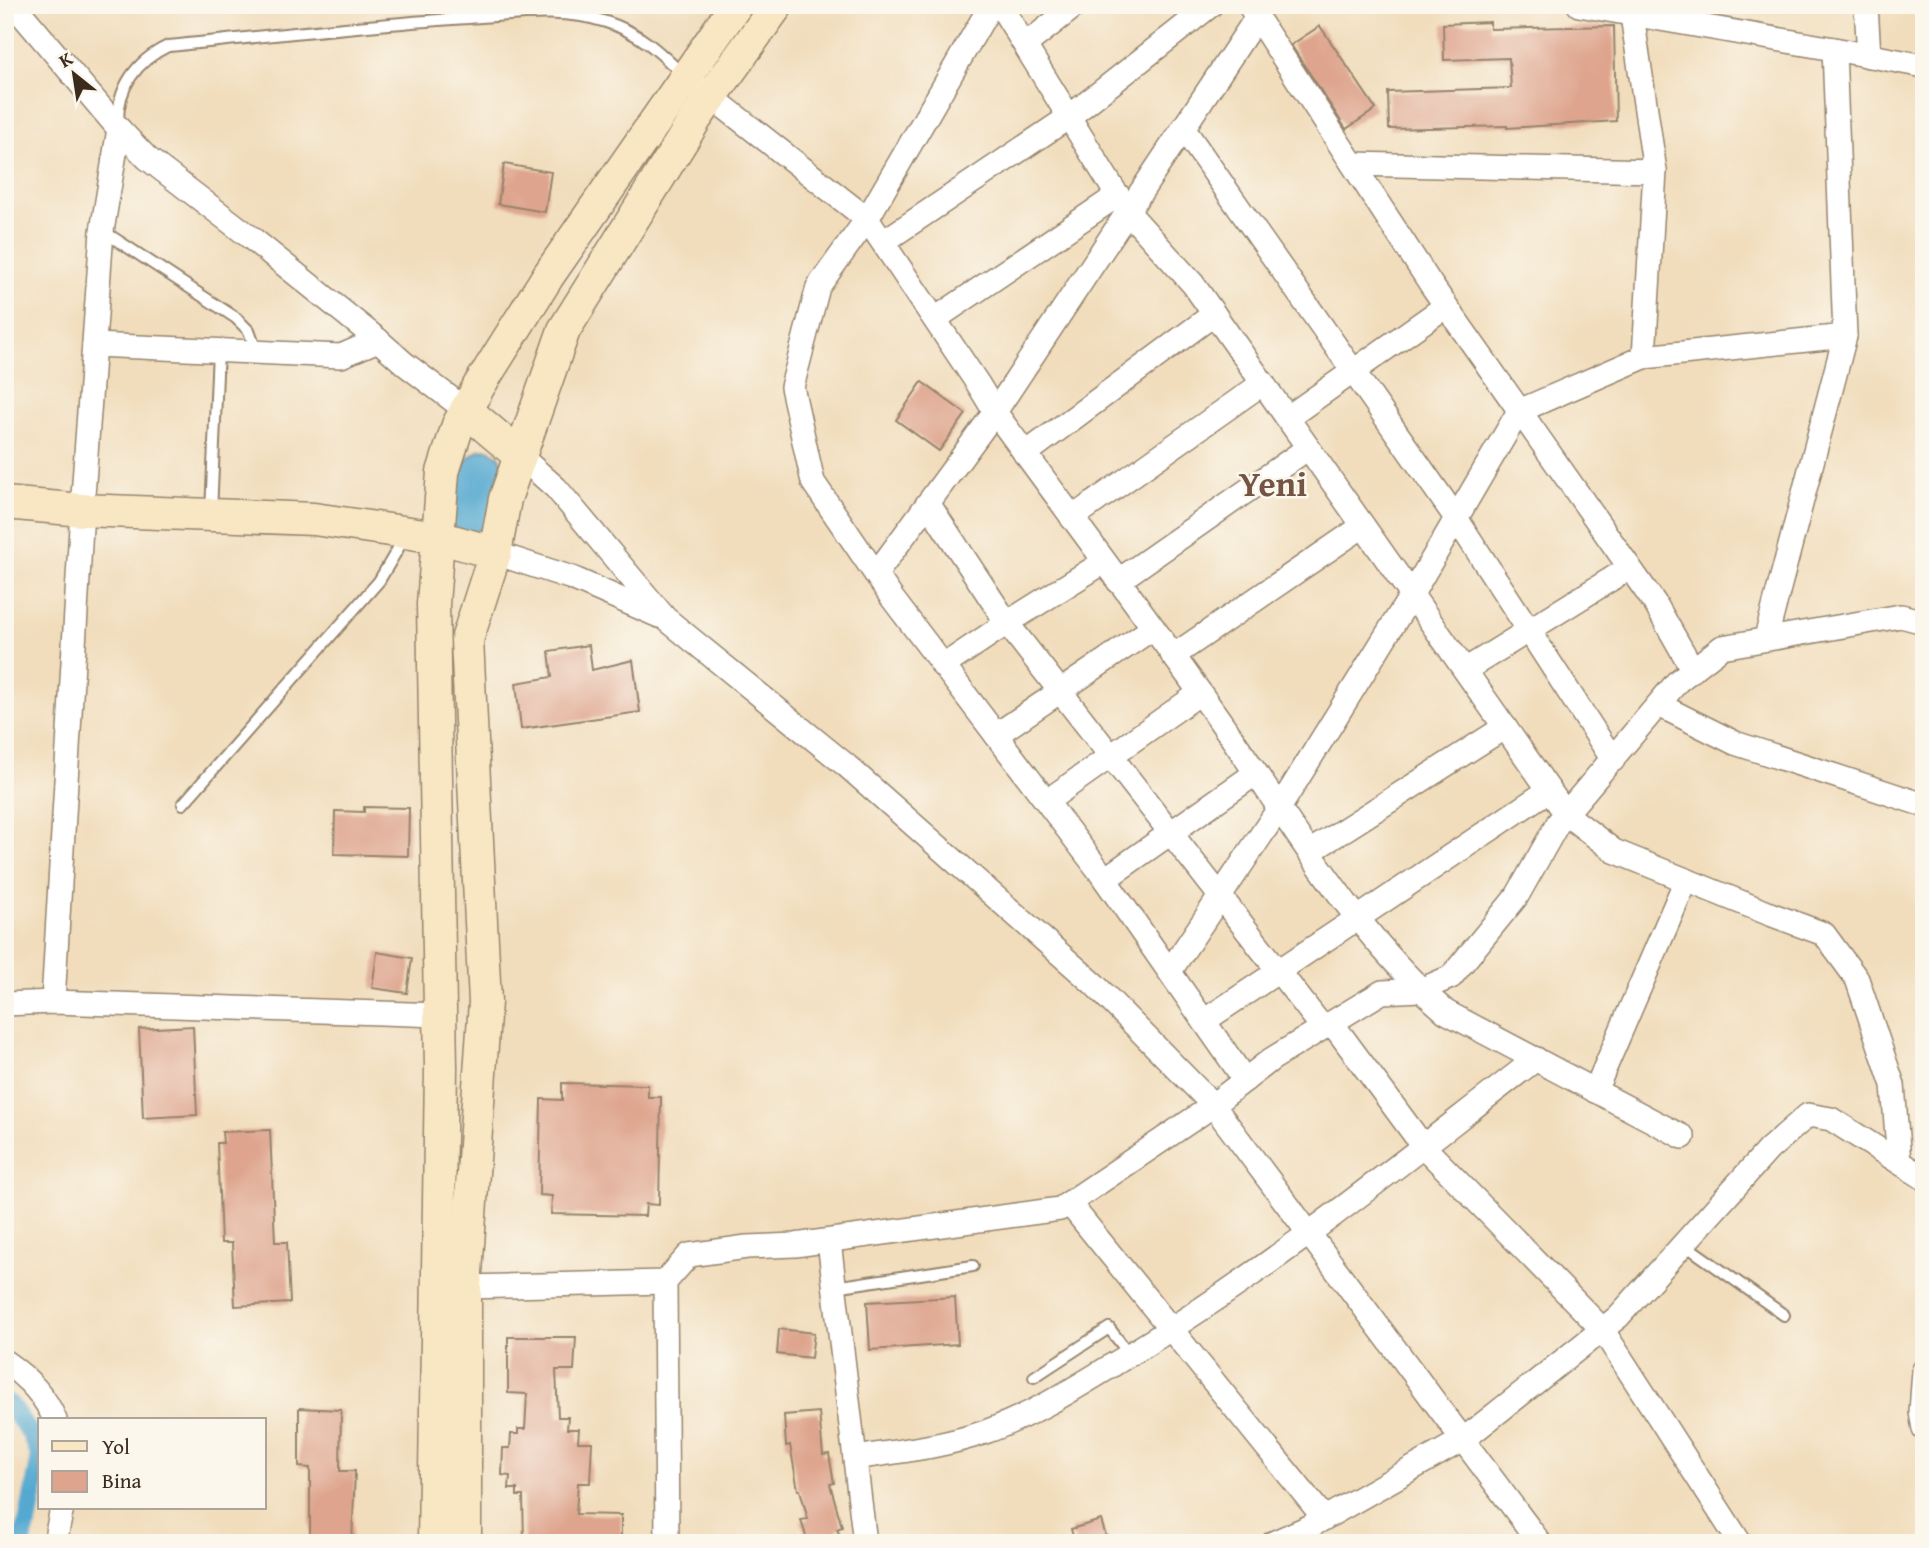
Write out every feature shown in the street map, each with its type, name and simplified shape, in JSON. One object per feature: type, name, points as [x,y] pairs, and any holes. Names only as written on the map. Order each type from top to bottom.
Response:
[{"type":"main road","points":[[435,1543],[440,1015],[432,659],[433,604],[443,472],[450,446],[466,410],[548,276],[736,5]]},
{"type":"main road","points":[[464,1543],[465,1287],[485,1002],[467,640],[495,553],[505,499],[564,330],[711,97],[778,5]]},
{"type":"main road","points":[[466,410],[520,456]]},
{"type":"main road","points":[[5,503],[82,510],[314,519],[438,537],[495,553]]},
{"type":"street","points":[[14,5],[118,129],[147,158],[466,410]]},
{"type":"street","points":[[991,5],[867,219],[818,287],[792,387],[813,482],[943,666],[1105,879],[1245,1080]]},
{"type":"street","points":[[1000,5],[1122,203],[1193,284],[1566,814],[1614,852],[1824,933],[1857,979],[1893,1085],[1899,1162]]},
{"type":"street","points":[[1025,45],[1076,5]]},
{"type":"street","points":[[883,242],[1069,117],[1211,5]]},
{"type":"street","points":[[1578,5],[1924,66]]},
{"type":"street","points":[[1866,5],[1869,56]]},
{"type":"street","points":[[876,574],[995,412],[1122,203],[1183,128],[1253,11],[1446,306],[1656,605],[1693,670]]},
{"type":"street","points":[[1632,15],[1654,171],[1644,357]]},
{"type":"street","points":[[1766,638],[1845,336],[1834,49]]},
{"type":"street","points":[[686,78],[867,219],[995,412],[1200,693],[1358,920],[1420,990],[1446,1012],[1683,1137]]},
{"type":"street","points":[[1183,128],[1456,518],[1613,760]]},
{"type":"street","points":[[53,1002],[93,345],[102,231],[118,129]]},
{"type":"street","points":[[1353,164],[1654,171]]},
{"type":"street","points":[[935,319],[1122,203]]},
{"type":"street","points":[[1287,418],[1446,306]]},
{"type":"street","points":[[1025,454],[1214,314]]},
{"type":"street","points":[[1170,971],[1280,807],[1412,594],[1519,411],[1644,357],[1845,336]]},
{"type":"street","points":[[93,345],[341,356],[378,340]]},
{"type":"street","points":[[1072,518],[1263,383]]},
{"type":"street","points":[[1118,581],[1308,448]]},
{"type":"street","points":[[520,456],[556,488],[665,618],[847,766],[1083,975],[1213,1105],[1540,1543]]},
{"type":"street","points":[[928,503],[1007,623],[1279,972],[1327,1025],[1423,1146],[1602,1329],[1740,1543]]},
{"type":"street","points":[[1173,656],[1363,526]]},
{"type":"street","points":[[495,553],[572,578],[665,618]]},
{"type":"street","points":[[943,666],[1104,562]]},
{"type":"street","points":[[1465,670],[1629,568]]},
{"type":"street","points":[[667,1543],[665,1282],[689,1255],[747,1247],[829,1241],[1060,1209],[1213,1105],[1272,1059],[1381,992],[1420,990],[1451,977],[1517,895],[1558,823],[1678,681],[1723,648],[1766,638],[1901,617],[1924,622]]},
{"type":"street","points":[[996,735],[1153,628]]},
{"type":"street","points":[[1047,802],[1200,693]]},
{"type":"street","points":[[1658,705],[1735,743],[1924,805]]},
{"type":"street","points":[[1311,852],[1505,727]]},
{"type":"street","points":[[1105,879],[1256,773]]},
{"type":"street","points":[[1205,1021],[1549,790]]},
{"type":"street","points":[[1595,1091],[1686,880]]},
{"type":"street","points":[[5,1003],[53,1002],[440,1015]]},
{"type":"street","points":[[855,1458],[955,1442],[988,1431],[1046,1404],[1130,1355],[1309,1234],[1536,1059]]},
{"type":"street","points":[[1273,1543],[1317,1529],[1464,1439],[1618,1317],[1769,1149],[1808,1115],[1831,1119],[1924,1178]]},
{"type":"street","points":[[1069,1203],[1171,1329],[1317,1529]]},
{"type":"street","points":[[829,1241],[865,1543]]},
{"type":"street","points":[[465,1287],[665,1282]]},
{"type":"street","points":[[5,1362],[37,1389],[54,1418]]},
{"type":"street","points":[[1924,1370],[1921,1412],[1924,1429]]},
{"type":"street","points":[[55,1543],[62,1510]]},
{"type":"lane","points":[[118,129],[120,101],[131,75],[148,57],[168,46],[429,20],[541,13],[585,17],[615,25],[655,46],[686,78]]},
{"type":"lane","points":[[102,231],[236,318],[249,331],[257,353]]},
{"type":"lane","points":[[211,515],[218,351]]},
{"type":"lane","points":[[183,804],[379,581],[407,533]]},
{"type":"lane","points":[[1684,1244],[1784,1315]]},
{"type":"lane","points":[[835,1287],[974,1266]]},
{"type":"lane","points":[[1034,1377],[1109,1328],[1130,1355]]},
{"type":"water","points":[[489,449],[500,457],[505,468],[492,513],[483,527],[470,538],[446,525],[457,466],[479,450]]},
{"type":"building","points":[[1490,22],[1490,29],[1614,26],[1616,121],[1507,128],[1389,129],[1388,92],[1511,88],[1509,58],[1444,60],[1443,24]]},
{"type":"building","points":[[1320,26],[1376,109],[1346,129],[1291,45]]},
{"type":"building","points":[[504,164],[551,172],[545,212],[498,204]]},
{"type":"building","points":[[922,382],[966,414],[939,451],[896,420]]},
{"type":"building","points":[[589,645],[592,670],[633,660],[640,712],[521,729],[516,683],[552,677],[549,651]]},
{"type":"building","points":[[364,807],[409,808],[408,856],[334,854],[335,811],[364,812]]},
{"type":"building","points":[[377,952],[412,958],[407,993],[372,988]]},
{"type":"building","points":[[193,1026],[197,1115],[143,1118],[139,1029]]},
{"type":"building","points":[[562,1083],[648,1085],[648,1097],[661,1097],[659,1205],[646,1204],[645,1216],[551,1214],[552,1196],[539,1195],[541,1099],[562,1100]]},
{"type":"building","points":[[270,1130],[275,1242],[287,1242],[290,1303],[235,1306],[232,1243],[221,1243],[217,1143],[223,1143],[222,1132]]},
{"type":"building","points":[[955,1297],[958,1344],[870,1350],[867,1302]]},
{"type":"building","points":[[779,1329],[814,1333],[811,1358],[777,1354]]},
{"type":"building","points":[[508,1337],[576,1337],[574,1370],[556,1370],[558,1417],[568,1417],[567,1429],[579,1429],[578,1442],[592,1442],[590,1483],[578,1483],[576,1514],[621,1515],[621,1543],[524,1543],[523,1496],[517,1496],[517,1489],[509,1489],[510,1476],[502,1475],[503,1448],[510,1448],[511,1434],[518,1434],[518,1429],[525,1429],[527,1394],[508,1393]]},
{"type":"building","points":[[299,1408],[341,1410],[340,1471],[355,1471],[352,1543],[310,1543],[310,1468],[299,1467]]},
{"type":"building","points":[[819,1412],[823,1455],[829,1454],[834,1483],[830,1484],[842,1527],[837,1529],[843,1543],[808,1543],[801,1520],[808,1519],[798,1490],[790,1445],[786,1446],[784,1415]]},
{"type":"building","points":[[1101,1520],[1108,1543],[1075,1543],[1071,1529]]},
{"type":"waterway","points":[[5,1402],[30,1433],[38,1451]]},
{"type":"waterway","points":[[21,1543],[38,1469]]},
{"type":"district","name":"Yeni","points":[[1273,483]]}]
